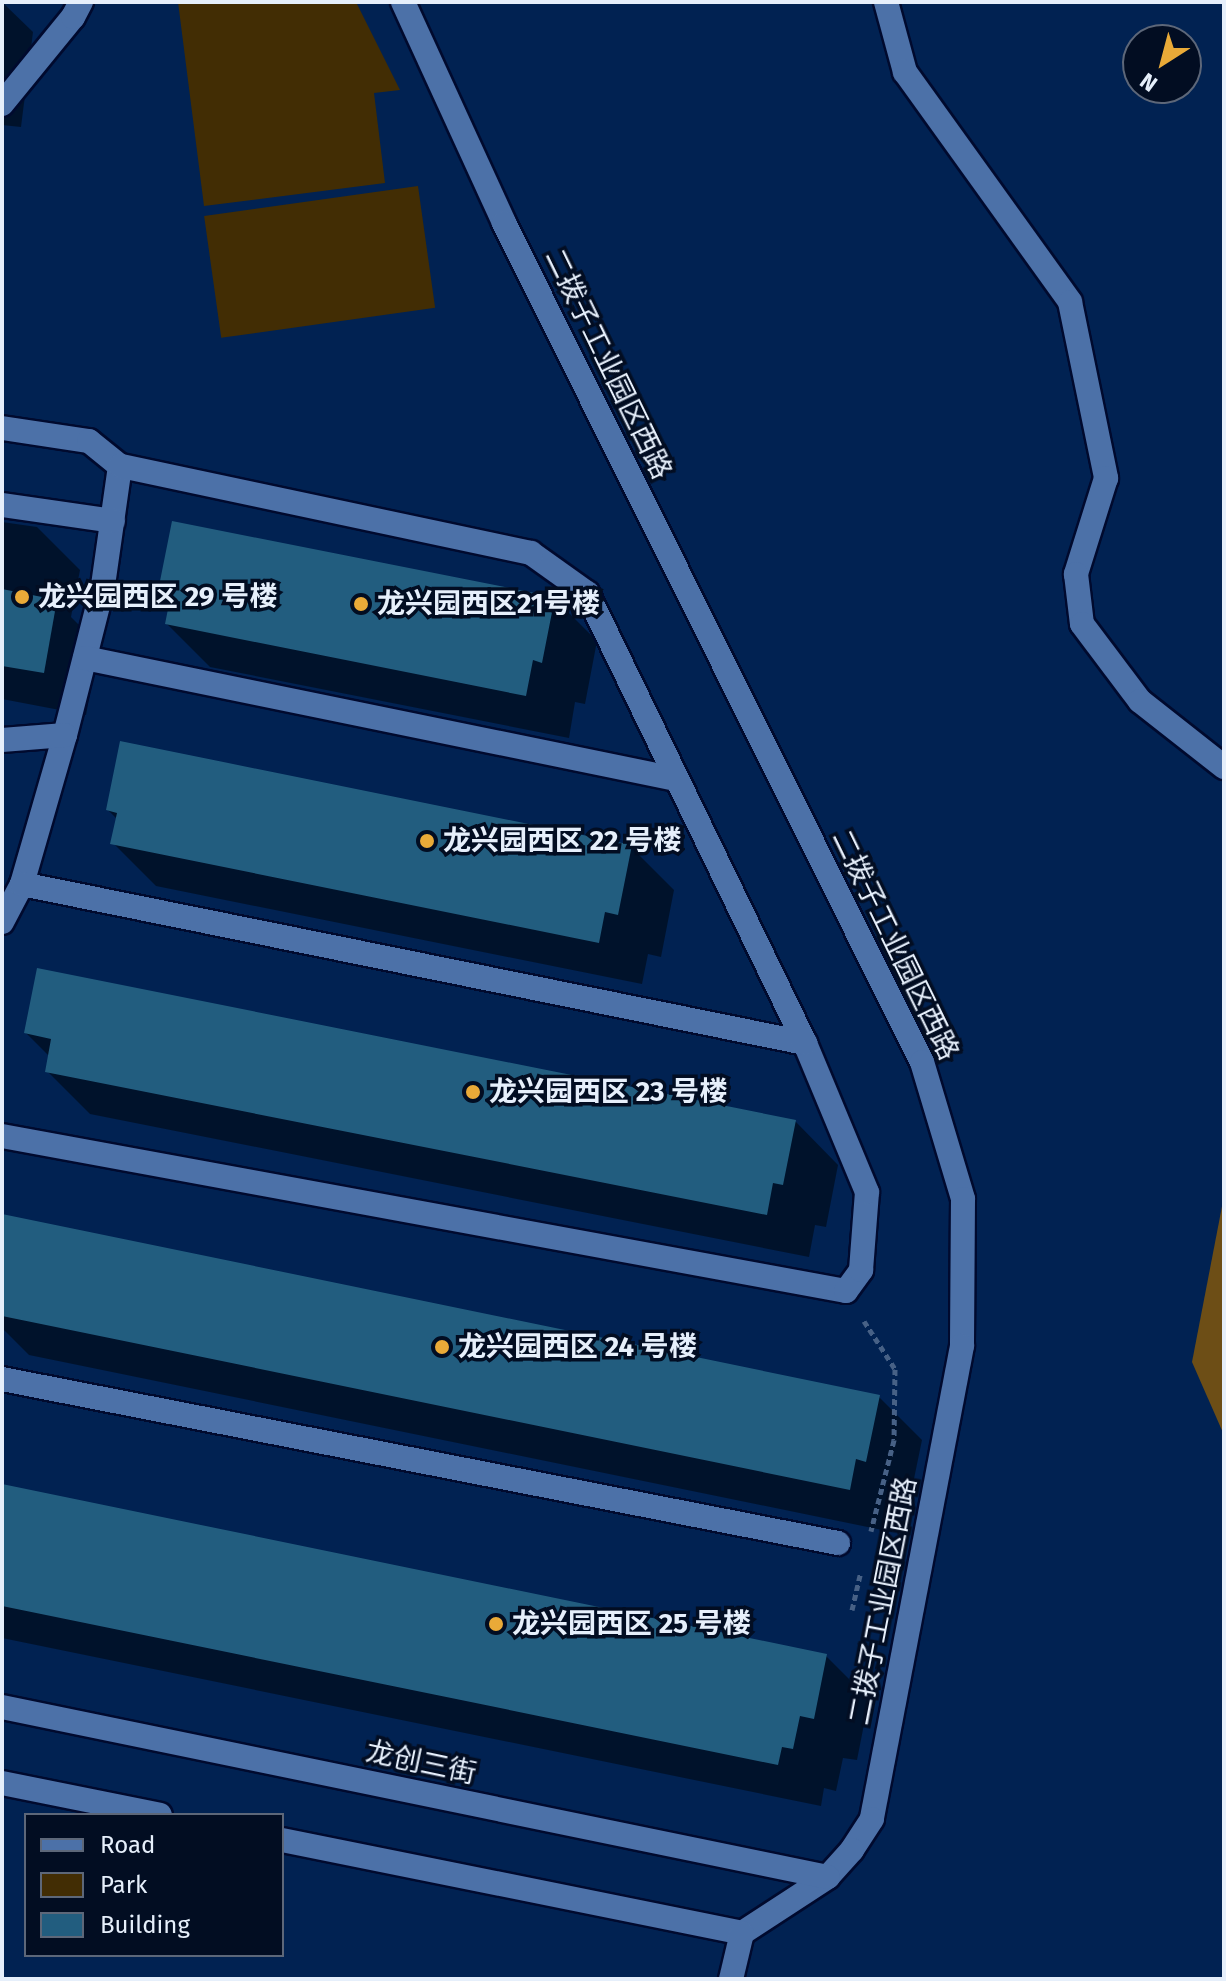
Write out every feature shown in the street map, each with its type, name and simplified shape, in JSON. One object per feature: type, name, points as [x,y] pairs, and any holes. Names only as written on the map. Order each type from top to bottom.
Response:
[{"type":"street","points":[[2,104],[81,2]]},
{"type":"street","name":"二拨子工业园区西路","points":[[403,2],[504,223],[922,1062],[963,1199],[962,1346],[872,1819],[852,1850],[828,1877],[742,1933]]},
{"type":"street","points":[[886,2],[905,72],[1070,302],[1106,478],[1076,574],[1082,624],[1140,701],[1224,767]]},
{"type":"street","points":[[2,428],[89,441],[120,466],[531,553],[587,593],[805,1043],[867,1192],[861,1270],[846,1291],[2,1136]]},
{"type":"street","points":[[2,922],[22,884],[85,658],[103,586],[120,466]]},
{"type":"street","points":[[2,505],[113,521]]},
{"type":"street","points":[[85,658],[676,779]]},
{"type":"street","points":[[2,740],[65,735]]},
{"type":"street","points":[[22,884],[805,1043]]},
{"type":"street","points":[[2,1379],[838,1543]]},
{"type":"street","name":"龙创三街","points":[[2,1707],[828,1877]]},
{"type":"street","points":[[2,1783],[150,1813]]},
{"type":"street","points":[[284,1840],[742,1933],[731,1979]]},
{"type":"path","points":[[846,1291],[895,1369],[894,1440],[871,1533]]},
{"type":"path","points":[[852,1610],[863,1564]]},
{"type":"green space","points":[[178,2],[356,2],[400,90],[374,93],[385,183],[204,206]]},
{"type":"green space","points":[[418,186],[435,308],[221,338],[204,216]]},
{"type":"shaded area","points":[[1224,1196],[1224,1435],[1192,1362]]},
{"type":"building","name":"龙兴园西区21号楼","points":[[172,521],[555,597],[542,663],[533,660],[526,696],[165,624],[172,589],[159,586]]},
{"type":"building","name":"龙兴园西区 29 号楼","points":[[2,589],[57,600],[44,673],[2,666]]},
{"type":"building","name":"龙兴园西区 22 号楼","points":[[120,741],[632,845],[618,915],[605,912],[599,943],[110,844],[117,813],[106,810]]},
{"type":"building","name":"龙兴园西区 23 号楼","points":[[37,968],[796,1120],[783,1185],[773,1183],[767,1215],[45,1072],[51,1039],[24,1033]]},
{"type":"building","name":"龙兴园西区 24 号楼","points":[[2,1214],[880,1395],[866,1462],[856,1459],[850,1490],[2,1316]]},
{"type":"building","name":"龙兴园西区 25 号楼","points":[[2,1484],[827,1654],[814,1719],[800,1716],[793,1749],[782,1747],[778,1765],[2,1606]]},
{"type":"place","name":"龙兴园西区 29 号楼","points":[[22,597]]},
{"type":"place","name":"龙兴园西区21号楼","points":[[361,604]]},
{"type":"place","name":"龙兴园西区 22 号楼","points":[[427,841]]},
{"type":"place","name":"龙兴园西区 23 号楼","points":[[473,1092]]},
{"type":"place","name":"龙兴园西区 24 号楼","points":[[442,1347]]},
{"type":"place","name":"龙兴园西区 25 号楼","points":[[496,1624]]}]
